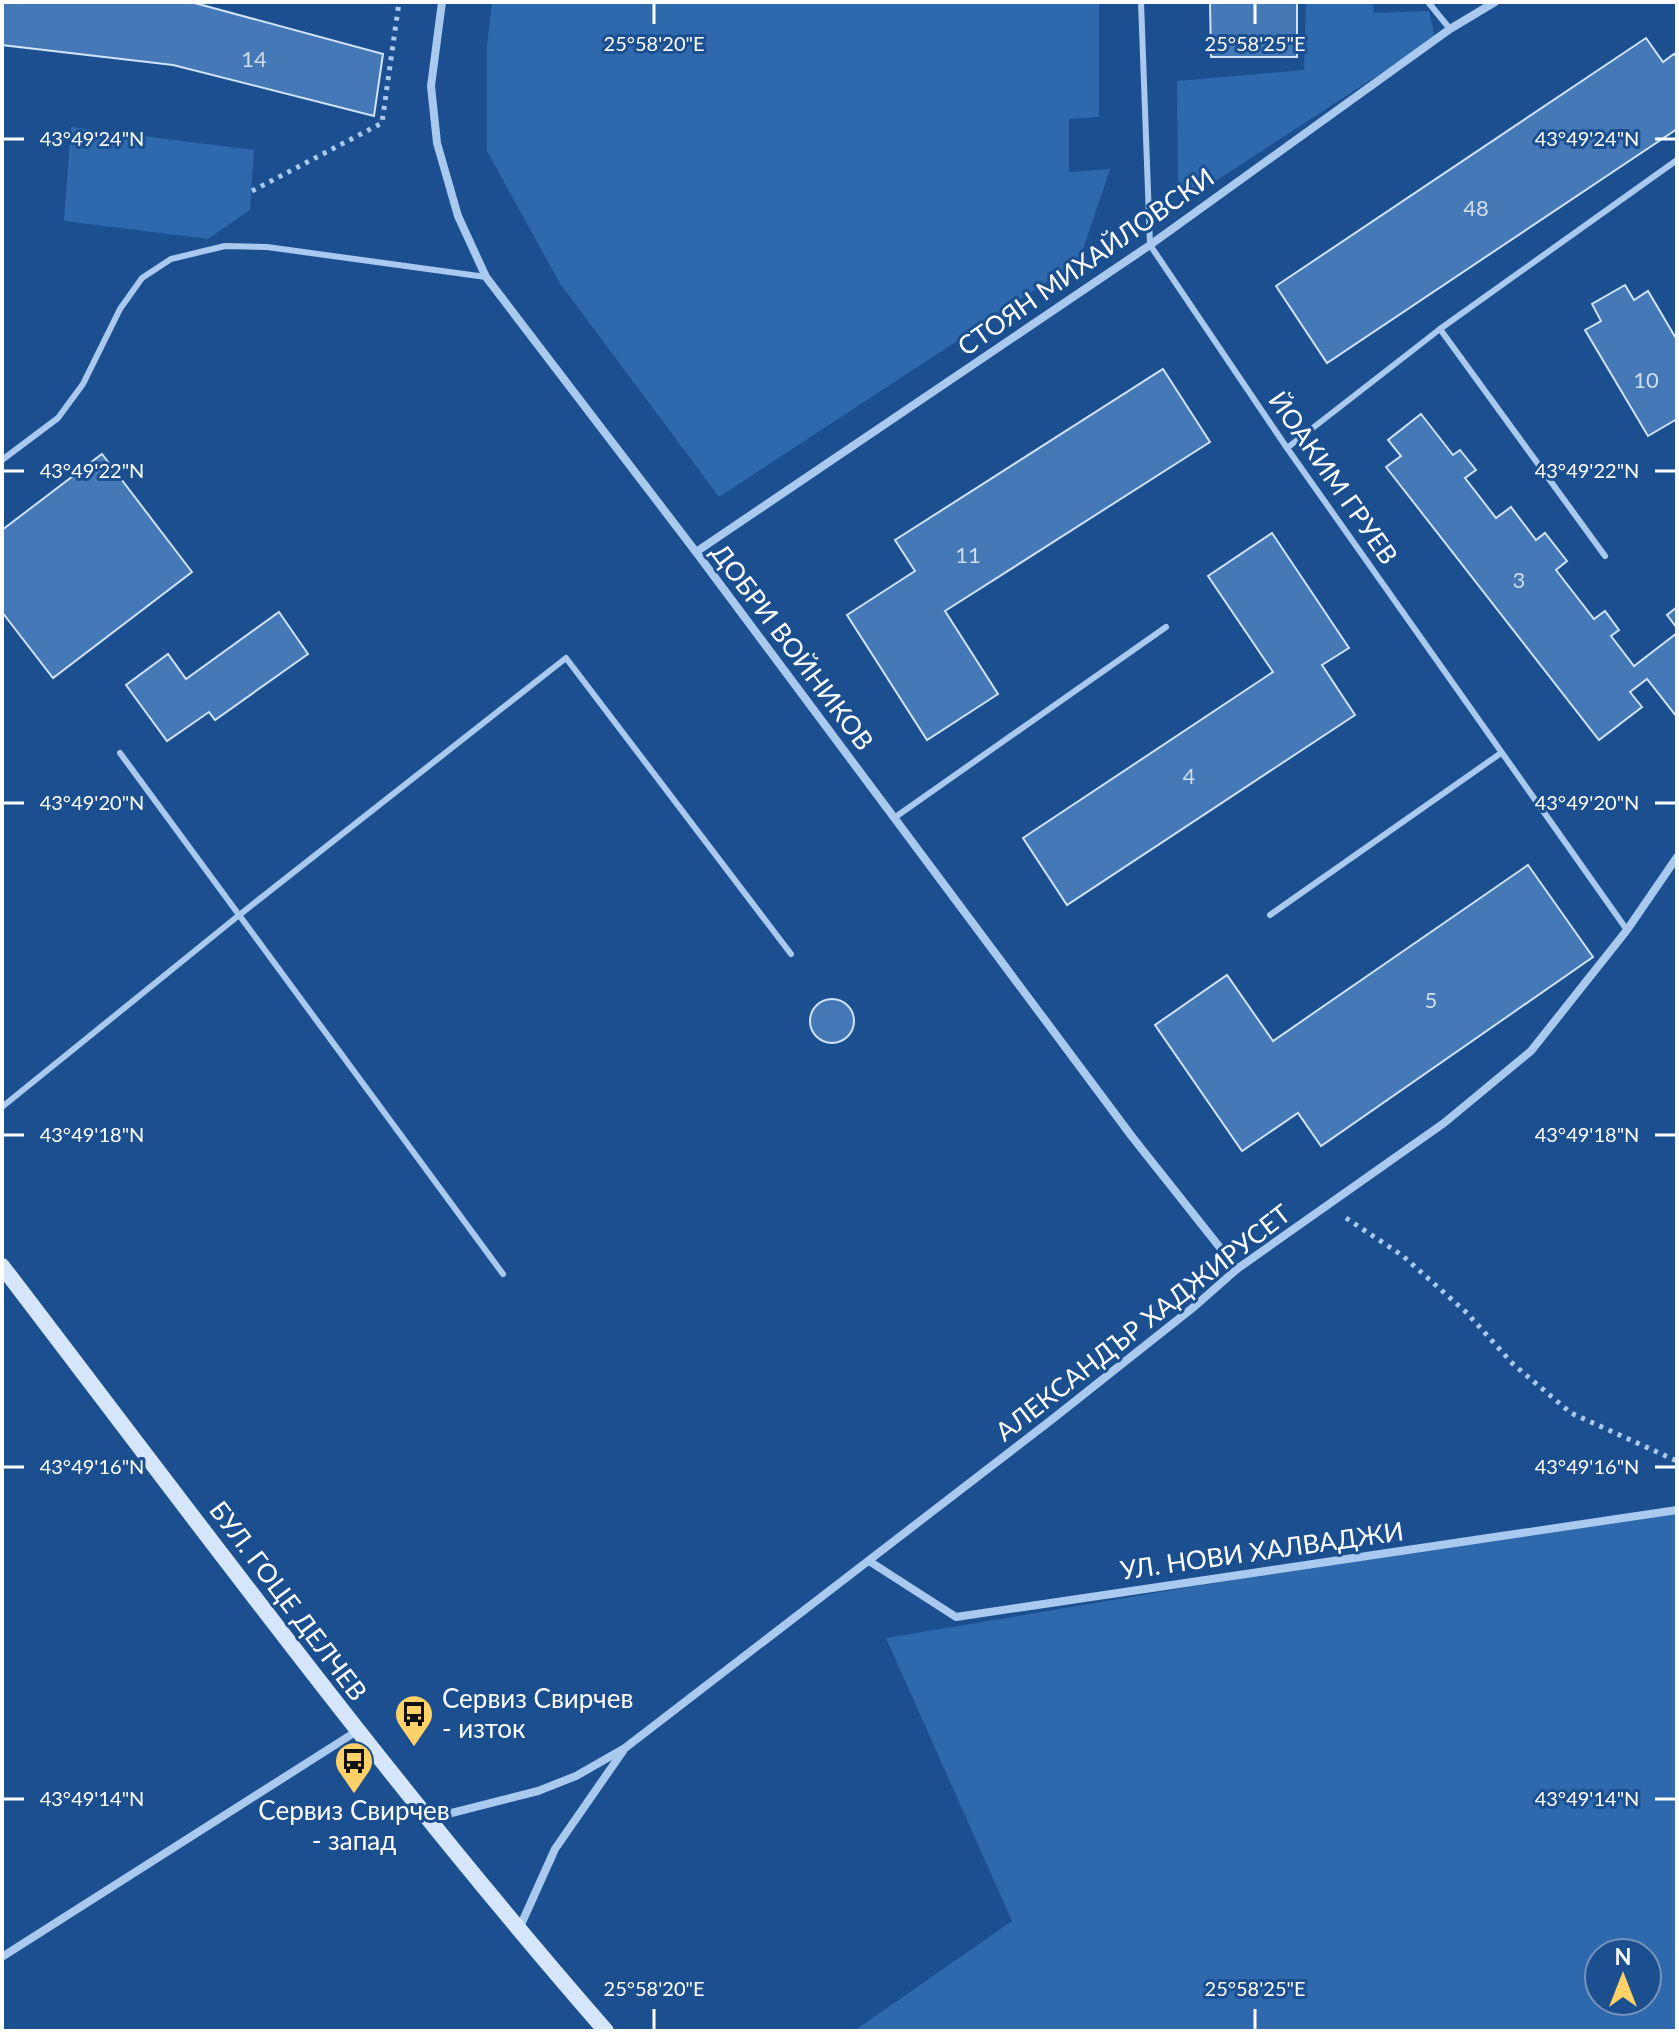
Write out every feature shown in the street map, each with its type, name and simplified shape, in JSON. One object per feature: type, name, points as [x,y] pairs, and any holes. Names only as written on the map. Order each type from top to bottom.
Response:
[{"type":"main road","name":"БУЛ. ГОЦЕ ДЕЛЧЕВ","points":[[2,1266],[357,1731],[606,2031]]},
{"type":"street","name":"ДОБРИ ВОЙНИКОВ","points":[[442,2],[431,86],[437,143],[458,216],[486,277],[696,552],[1133,1138],[1237,1269]]},
{"type":"street","name":"СТОЯН МИХАЙЛОВСКИ","points":[[696,552],[1150,245],[1450,29],[1495,2]]},
{"type":"street","name":"АЛЕКСАНДЪР ХАДЖИРУСЕТ","points":[[625,1748],[1063,1412],[1237,1269],[1444,1123],[1531,1051],[1627,930],[1677,857]]},
{"type":"street","name":"УЛ. НОВИ ХАЛВАДЖИ","points":[[869,1561],[956,1617],[1677,1510]]},
{"type":"street","points":[[2,1957],[357,1731]]},
{"type":"street","points":[[428,1819],[538,1791],[576,1776],[625,1748]]},
{"type":"street","points":[[519,1929],[555,1849],[625,1748]]},
{"type":"lane","points":[[1141,2],[1150,245]]},
{"type":"lane","points":[[1428,2],[1450,29]]},
{"type":"lane","points":[[1287,448],[1440,329],[1677,160]]},
{"type":"lane","name":"ЙОАКИМ ГРУЕВ","points":[[1150,245],[1287,448],[1627,930]]},
{"type":"lane","points":[[2,460],[58,418],[83,384],[127,298],[142,278],[171,259],[225,246],[267,247],[486,277]]},
{"type":"lane","points":[[1440,329],[1605,556]]},
{"type":"lane","points":[[894,818],[1166,627]]},
{"type":"lane","points":[[2,1107],[238,916],[566,658],[791,954]]},
{"type":"lane","points":[[120,753],[503,1274]]},
{"type":"lane","points":[[1270,915],[1501,753]]},
{"type":"path","points":[[252,191],[382,123],[399,2]]},
{"type":"path","points":[[1329,1207],[1403,1256],[1467,1313],[1513,1364],[1571,1413],[1677,1461]]},
{"type":"shaded area","points":[[492,2],[1099,2],[1099,117],[1069,119],[1069,172],[1110,169],[1079,261],[719,497],[559,282],[487,151],[487,45]]},
{"type":"shaded area","points":[[1306,2],[1373,2],[1374,13],[1429,11],[1435,38],[1205,188],[1178,187],[1177,81],[1304,70]]},
{"type":"shaded area","points":[[71,127],[254,150],[250,210],[208,239],[64,221]]},
{"type":"shaded area","points":[[1677,1506],[1677,2031],[854,2031],[1012,1921],[886,1638]]},
{"type":"building","points":[[2,2],[191,2],[383,54],[374,116],[173,65],[2,45]]},
{"type":"building","points":[[1210,2],[1297,2],[1297,57],[1211,57]]},
{"type":"building","points":[[1646,38],[1663,62],[1674,54],[1677,58],[1677,129],[1327,363],[1276,286]]},
{"type":"building","points":[[1625,285],[1634,300],[1648,291],[1677,340],[1677,419],[1648,436],[1585,330],[1601,321],[1592,304]]},
{"type":"building","points":[[1163,369],[1210,442],[945,611],[998,694],[927,740],[847,615],[915,571],[895,540]]},
{"type":"building","points":[[1421,414],[1453,455],[1460,450],[1476,470],[1465,478],[1496,518],[1511,507],[1536,540],[1545,533],[1567,561],[1556,570],[1594,619],[1605,611],[1619,630],[1611,636],[1634,666],[1677,633],[1677,717],[1647,679],[1630,692],[1642,707],[1599,740],[1386,467],[1401,456],[1388,440]]},
{"type":"building","points":[[102,454],[192,572],[53,678],[2,612],[2,530]]},
{"type":"building","points":[[1272,533],[1349,648],[1322,665],[1355,715],[1067,905],[1023,838],[1273,672],[1208,576]]},
{"type":"building","points":[[1677,607],[1677,628],[1667,615]]},
{"type":"building","points":[[279,612],[308,654],[215,720],[209,712],[167,741],[126,685],[168,654],[186,679]]},
{"type":"building","points":[[1528,865],[1593,957],[1321,1146],[1298,1113],[1242,1151],[1155,1025],[1227,975],[1273,1041]]},
{"type":"building","points":[[832,999],[848,1005],[854,1021],[848,1037],[832,1043],[816,1037],[810,1021],[816,1005]]},
{"type":"place","name":"Сервиз Свирчев - изток","points":[[414,1748]]},
{"type":"place","name":"Сервиз Свирчев - запад","points":[[354,1795]]}]
